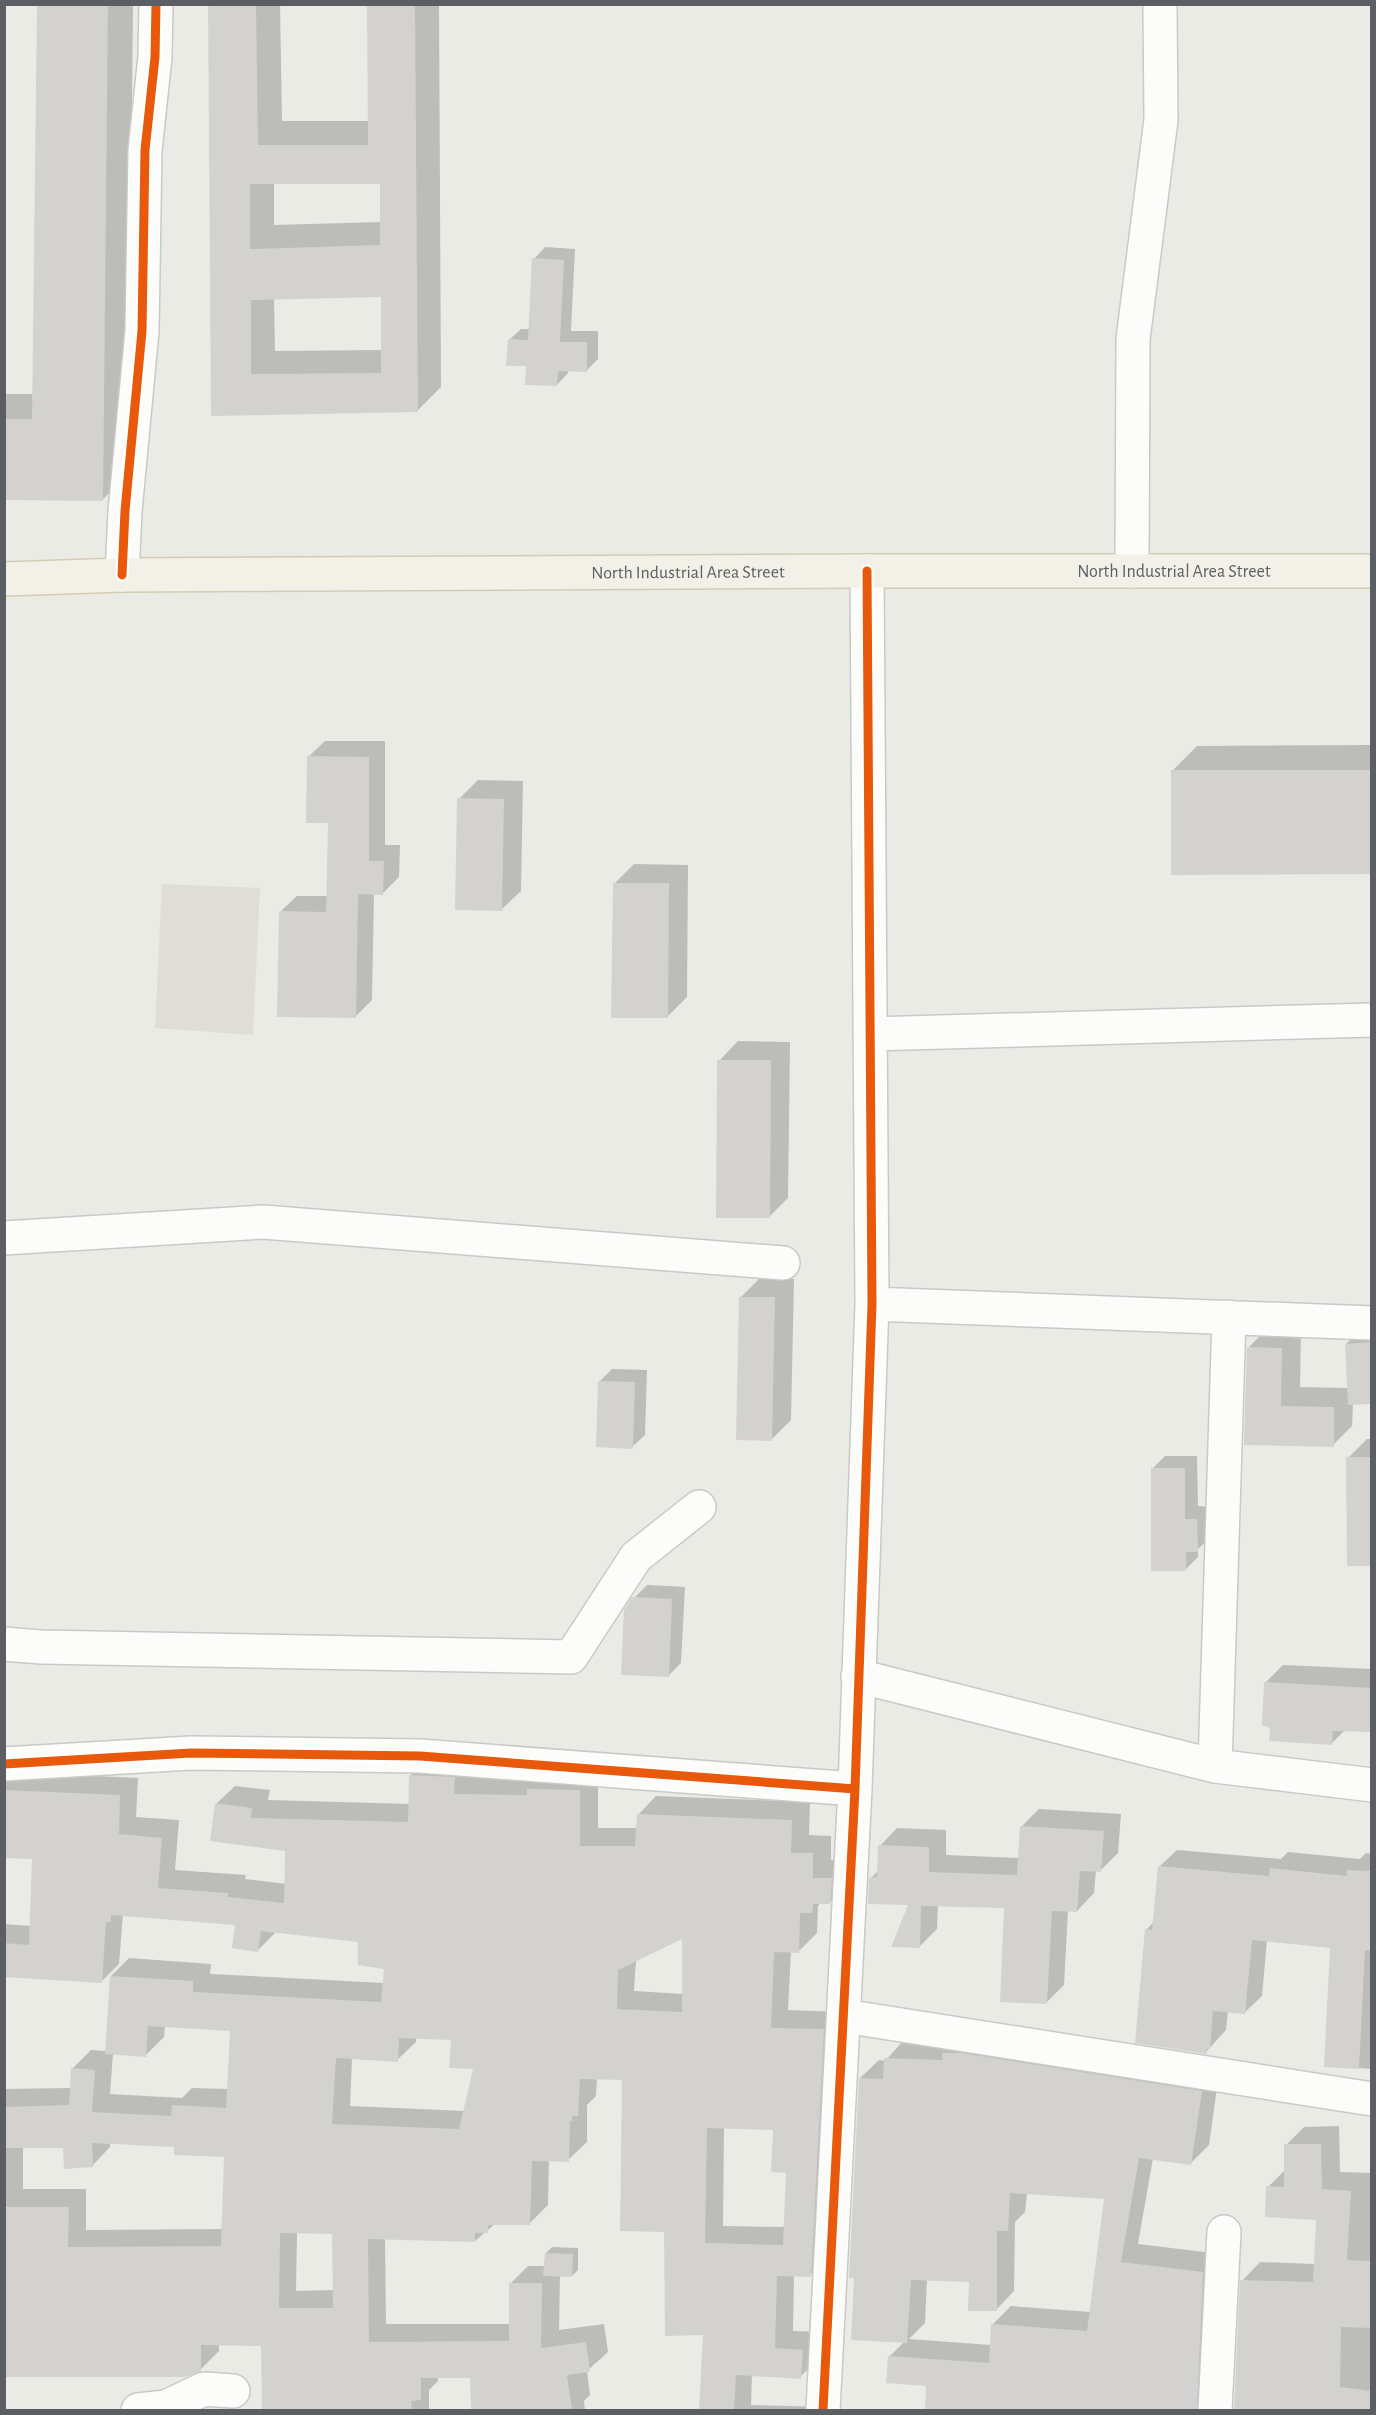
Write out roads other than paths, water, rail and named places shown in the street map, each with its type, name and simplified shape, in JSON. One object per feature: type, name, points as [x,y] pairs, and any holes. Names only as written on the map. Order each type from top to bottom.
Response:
[{"type":"main road","name":"North Industrial Area Street","points":[[4,579],[122,575],[1371,571]]},
{"type":"street","points":[[122,575],[125,511],[142,332],[145,150],[155,57],[156,4]]},
{"type":"street","points":[[1132,571],[1133,339],[1161,120],[1160,4]]},
{"type":"street","points":[[823,2410],[855,1789],[872,1304],[867,571]]},
{"type":"street","points":[[870,1034],[1371,1020]]},
{"type":"street","points":[[4,1238],[263,1222],[783,1263]]},
{"type":"street","points":[[872,1304],[1371,1323]]},
{"type":"street","points":[[1215,1767],[1229,1317]]},
{"type":"street","points":[[4,1644],[52,1647],[571,1657],[636,1557],[699,1507]]},
{"type":"street","points":[[858,1676],[1215,1767],[1371,1785]]},
{"type":"street","points":[[4,1764],[191,1753],[420,1756],[855,1789]]},
{"type":"street","points":[[844,2016],[1371,2099]]},
{"type":"street","points":[[1215,2410],[1224,2232]]},
{"type":"street","points":[[138,2410],[166,2407],[204,2389],[233,2391]]}]
